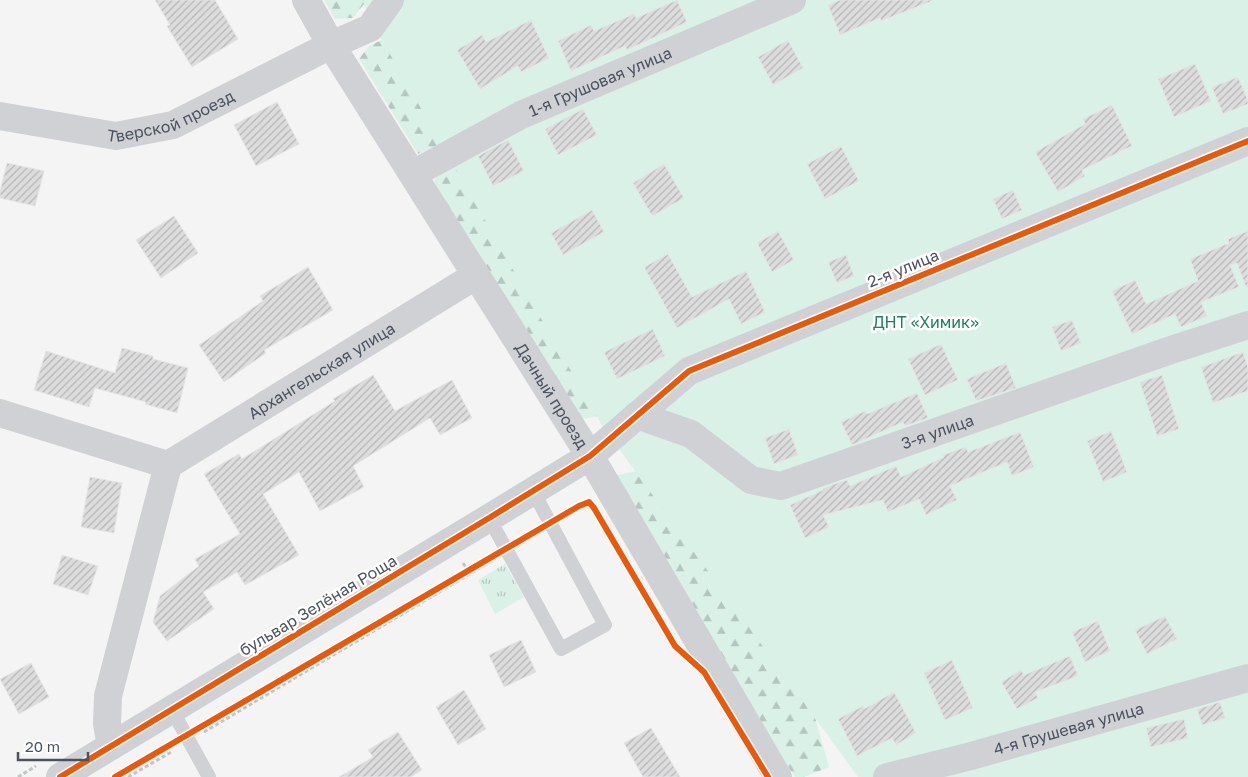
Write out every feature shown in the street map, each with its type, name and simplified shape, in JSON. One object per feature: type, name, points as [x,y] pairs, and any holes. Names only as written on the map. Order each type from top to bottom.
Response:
[{"type":"street","name":"Дачный проезд","points":[[306,0],[475,276],[590,456],[778,777]]},
{"type":"street","points":[[332,45],[370,28],[390,0]]},
{"type":"street","name":"1-я Грушовая улица","points":[[413,174],[521,115],[792,0]]},
{"type":"street","name":"Тверской проезд","points":[[0,116],[116,136],[173,125],[332,45]]},
{"type":"street","name":"2-я улица","points":[[590,456],[688,371],[1248,140]]},
{"type":"street","name":"Архангельская улица","points":[[168,465],[475,276]]},
{"type":"street","name":"3-я улица","points":[[636,415],[691,434],[750,480],[781,486],[1248,325]]},
{"type":"street","points":[[0,414],[168,465],[108,696],[107,724],[112,746]]},
{"type":"street","name":"бульвар Зелёная Роща","points":[[60,777],[590,456]]},
{"type":"street","name":"4-я Грушевая улица","points":[[887,777],[971,756],[1248,678]]},
{"type":"lane","points":[[489,518],[561,649],[605,625],[533,491]]},
{"type":"lane","points":[[172,710],[209,777]]},
{"type":"path","points":[[126,775],[579,506],[588,502],[595,513]]},
{"type":"green space","points":[[324,0],[367,0],[353,18],[335,19]]},
{"type":"green space","name":"ДНТ «Химик»","points":[[362,0],[1248,0],[1248,777],[858,777],[603,427],[375,28]]},
{"type":"green space","points":[[388,37],[472,129],[418,154],[359,59],[369,46]]},
{"type":"green space","points":[[466,158],[604,415],[571,421],[431,186],[438,175]]},
{"type":"green space","points":[[687,461],[811,703],[829,767],[804,777],[795,777],[606,489],[607,477]]},
{"type":"green space","points":[[505,564],[524,597],[495,614],[478,580]]},
{"type":"building","points":[[155,0],[215,0],[238,39],[192,67],[167,26],[170,25]]},
{"type":"building","points":[[677,0],[687,22],[627,50],[625,46],[571,71],[558,41],[591,25],[594,31],[634,14],[636,18]]},
{"type":"building","points":[[840,0],[932,1],[881,21],[880,18],[840,35],[828,5]]},
{"type":"building","points":[[531,20],[549,58],[521,72],[518,66],[480,89],[457,50],[482,35],[486,42]]},
{"type":"building","points":[[788,40],[803,68],[773,85],[758,57]]},
{"type":"building","points":[[1195,64],[1211,101],[1174,117],[1158,79]]},
{"type":"building","points":[[1238,77],[1248,104],[1223,114],[1212,87]]},
{"type":"building","points":[[277,102],[299,144],[256,166],[234,125]]},
{"type":"building","points":[[1112,105],[1132,146],[1082,170],[1085,176],[1058,192],[1035,152],[1085,124],[1083,119]]},
{"type":"building","points":[[583,109],[597,135],[558,155],[545,129]]},
{"type":"building","points":[[508,140],[524,171],[493,186],[478,156]]},
{"type":"building","points":[[841,146],[859,181],[825,199],[807,164]]},
{"type":"building","points":[[7,163],[44,171],[35,206],[0,198]]},
{"type":"building","points":[[664,164],[684,198],[652,216],[633,183]]},
{"type":"building","points":[[1013,190],[1022,210],[1002,219],[993,199]]},
{"type":"building","points":[[592,210],[604,232],[563,255],[551,233]]},
{"type":"building","points":[[174,216],[198,253],[161,278],[136,240]]},
{"type":"building","points":[[778,231],[794,260],[772,272],[757,243]]},
{"type":"building","points":[[1248,231],[1248,287],[1246,287],[1237,263],[1230,265],[1239,287],[1201,302],[1207,316],[1181,327],[1175,314],[1132,334],[1112,291],[1135,280],[1146,304],[1198,281],[1190,259],[1229,243],[1228,239]]},
{"type":"building","points":[[668,254],[692,297],[746,271],[765,312],[741,324],[729,299],[677,328],[644,267]]},
{"type":"building","points":[[846,255],[854,276],[837,283],[828,262]]},
{"type":"building","points":[[308,267],[333,310],[264,350],[266,353],[224,382],[199,345],[263,301],[260,296]]},
{"type":"building","points":[[1072,320],[1081,343],[1061,351],[1052,327]]},
{"type":"building","points":[[653,329],[665,356],[617,379],[604,352]]},
{"type":"building","points":[[941,344],[958,380],[925,395],[908,359]]},
{"type":"building","points":[[122,348],[153,356],[153,359],[188,368],[177,413],[95,388],[89,407],[34,390],[46,351],[115,373]]},
{"type":"building","points":[[1243,352],[1248,367],[1248,391],[1213,403],[1201,367]]},
{"type":"building","points":[[1006,363],[1016,388],[976,401],[967,379]]},
{"type":"building","points":[[373,375],[395,411],[452,380],[472,418],[440,435],[430,418],[353,466],[364,487],[320,511],[299,472],[263,494],[299,555],[245,585],[237,572],[203,592],[214,609],[167,641],[153,622],[160,596],[199,566],[195,559],[240,534],[204,474],[239,454],[242,459]]},
{"type":"building","points":[[1162,375],[1179,429],[1157,436],[1140,382]]},
{"type":"building","points":[[917,393],[928,418],[905,426],[903,422],[852,445],[841,422],[865,411],[867,414]]},
{"type":"building","points":[[789,429],[798,455],[774,464],[765,438]]},
{"type":"building","points":[[1111,431],[1127,472],[1103,482],[1087,441]]},
{"type":"building","points":[[1020,432],[1034,467],[1012,476],[1007,462],[950,486],[957,500],[926,515],[919,499],[888,512],[883,500],[823,515],[829,527],[805,538],[790,505],[831,485],[847,480],[850,486],[896,466],[901,477],[944,457],[943,455],[966,447],[968,452]]},
{"type":"building","points":[[90,477],[122,483],[114,533],[81,527]]},
{"type":"building","points":[[62,555],[98,566],[88,595],[53,584]]},
{"type":"building","points":[[1165,616],[1177,639],[1147,654],[1135,630]]},
{"type":"building","points":[[1098,621],[1110,651],[1085,662],[1072,632]]},
{"type":"building","points":[[521,640],[536,672],[504,687],[489,655]]},
{"type":"building","points":[[1070,656],[1078,676],[1035,692],[1038,698],[1017,709],[1001,682],[1021,670],[1024,675]]},
{"type":"building","points":[[952,660],[973,708],[945,720],[924,673]]},
{"type":"building","points":[[31,663],[49,697],[19,714],[0,679]]},
{"type":"building","points":[[464,690],[486,729],[458,745],[436,707]]},
{"type":"building","points":[[894,692],[916,733],[896,745],[892,738],[857,756],[838,719],[863,706],[864,709]]},
{"type":"building","points":[[1220,702],[1225,718],[1202,725],[1197,709]]},
{"type":"building","points":[[1184,719],[1188,738],[1151,747],[1146,728]]},
{"type":"building","points":[[651,728],[680,777],[643,777],[624,743]]},
{"type":"building","points":[[398,732],[422,770],[411,777],[339,777],[373,757],[368,750]]},
{"type":"cycle path","points":[[60,777],[590,456],[689,371],[1248,141]]},
{"type":"cycle path","points":[[115,777],[579,506],[589,502],[675,646],[704,672],[768,777]]}]
